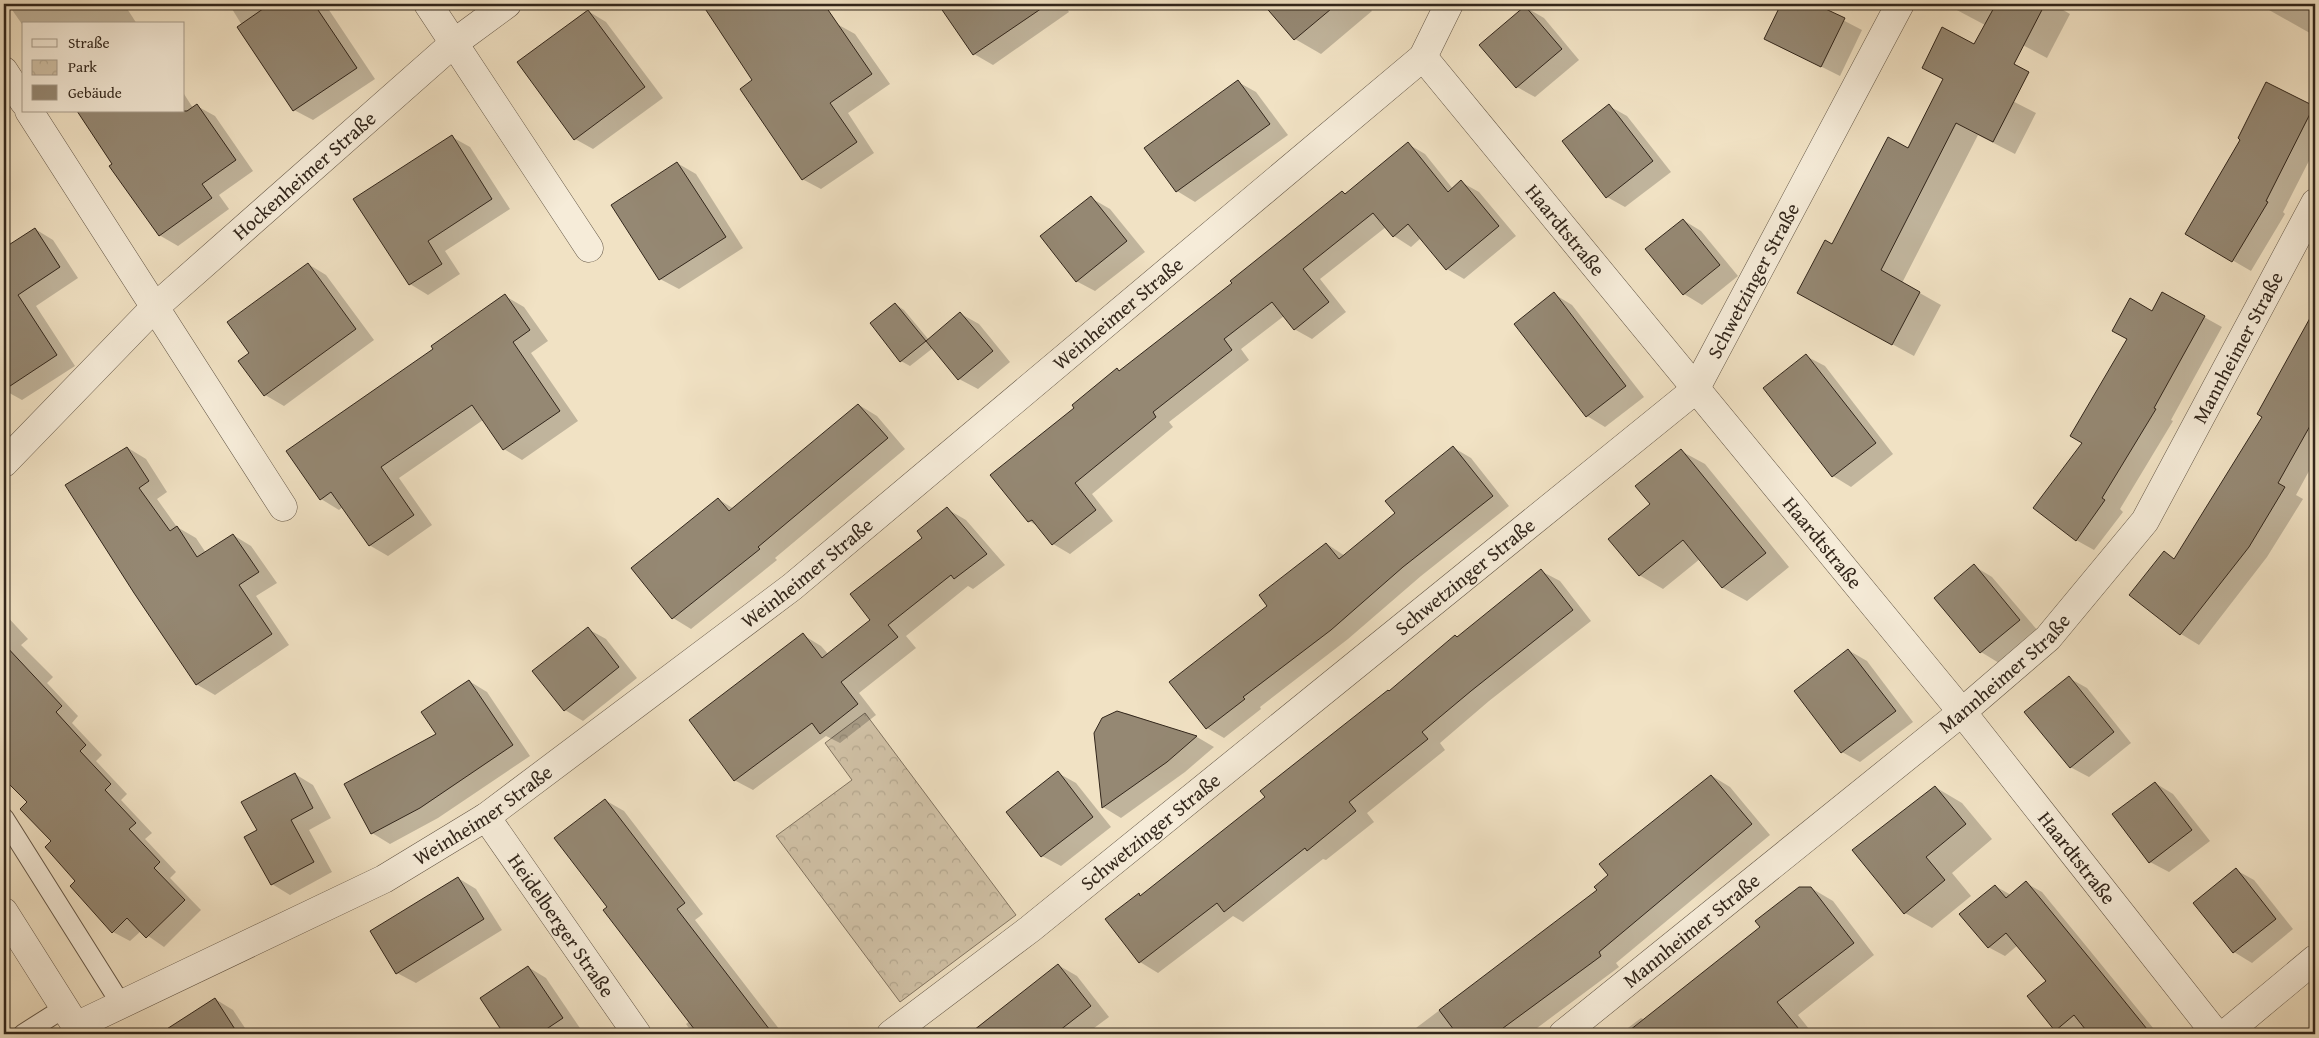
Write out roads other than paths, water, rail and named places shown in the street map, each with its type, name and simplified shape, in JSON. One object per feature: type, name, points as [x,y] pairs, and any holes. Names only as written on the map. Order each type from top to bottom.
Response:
[{"type":"street","points":[[428,4],[589,248]]},
{"type":"street","name":"Hockenheimer Straße","points":[[4,463],[154,308],[454,43],[507,4]]},
{"type":"street","name":"Weinheimer Straße","points":[[74,1022],[121,1004],[384,879],[486,817],[792,587],[1423,57],[1449,4]]},
{"type":"street","name":"Schwetzinger Straße","points":[[891,1034],[1030,929],[1695,390],[1900,4]]},
{"type":"street","name":"Haardtstraße","points":[[1423,57],[1695,390],[1962,712],[2216,1034]]},
{"type":"street","points":[[4,71],[22,99]]},
{"type":"street","points":[[30,112],[283,507]]},
{"type":"street","name":"Mannheimer Straße","points":[[1563,1034],[1962,712],[2048,638],[2145,521],[2315,203]]},
{"type":"street","name":"Heidelberger Straße","points":[[486,817],[637,1034]]},
{"type":"street","points":[[4,912],[74,1022]]},
{"type":"street","points":[[2225,1034],[2315,958]]},
{"type":"lane","points":[[4,818],[121,1004]]},
{"type":"lane","points":[[23,1034],[74,1022]]}]
